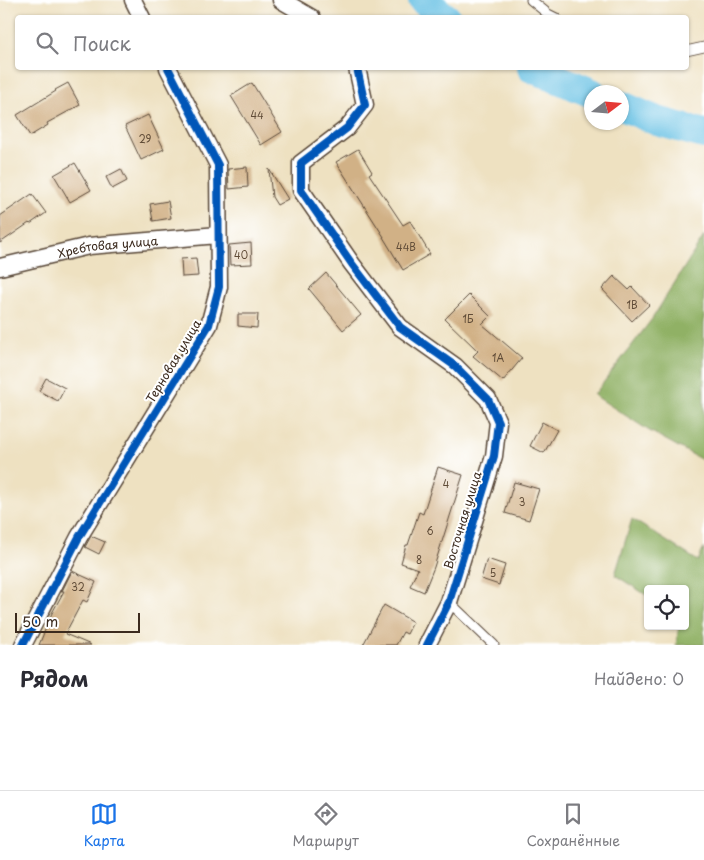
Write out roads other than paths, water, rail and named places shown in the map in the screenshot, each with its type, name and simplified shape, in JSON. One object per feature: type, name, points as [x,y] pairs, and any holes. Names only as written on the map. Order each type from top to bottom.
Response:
[{"type":"street","points":[[133,0],[140,15]]},
{"type":"street","points":[[281,0],[307,15]]},
{"type":"street","name":"Терновая улица","points":[[23,645],[79,537],[209,326],[219,287],[218,165],[169,70]]},
{"type":"street","name":"Восточная улица","points":[[357,70],[365,105],[347,128],[301,163],[301,190],[352,264],[400,327],[455,366],[488,399],[498,422],[494,456],[449,602],[427,645]]},
{"type":"street","name":"Хребтовая улица","points":[[0,266],[89,246],[218,235]]},
{"type":"lane","points":[[531,0],[550,15]]},
{"type":"lane","points":[[689,50],[704,47]]},
{"type":"lane","points":[[449,602],[494,645]]},
{"type":"waterway","points":[[423,0],[442,15]]},
{"type":"waterway","points":[[537,70],[584,90]]},
{"type":"waterway","points":[[629,109],[657,121],[704,134]]}]
